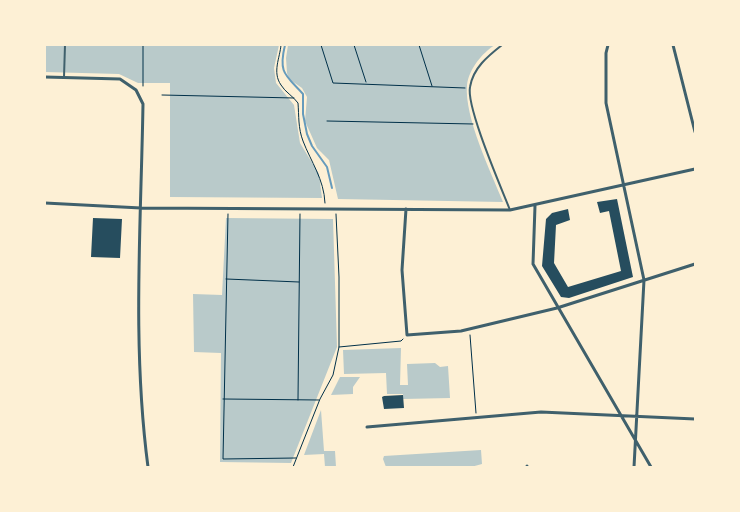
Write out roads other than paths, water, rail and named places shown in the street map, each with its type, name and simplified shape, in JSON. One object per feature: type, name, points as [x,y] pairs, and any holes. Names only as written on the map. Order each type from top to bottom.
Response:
[{"type":"street","points":[[608,45],[606,53],[606,103],[644,280],[634,467]]},
{"type":"street","points":[[673,45],[695,132]]},
{"type":"street","points":[[45,77],[120,79],[129,83],[140,96],[143,104],[139,364],[141,416],[148,467]]},
{"type":"street","points":[[45,203],[142,208],[510,210],[535,206],[695,169]]},
{"type":"street","points":[[535,206],[533,264],[651,467]]},
{"type":"street","points":[[406,209],[402,270],[407,335],[468,329],[557,308],[695,264]]},
{"type":"street","points":[[367,427],[541,412],[695,419]]},
{"type":"lane","points":[[64,45],[64,77]]},
{"type":"lane","points":[[502,45],[483,61],[475,73],[470,88],[478,124],[510,210]]},
{"type":"waterway","points":[[285,45],[282,62],[283,68],[288,78],[303,94],[303,114],[307,134],[312,146],[327,167],[332,188]]}]
